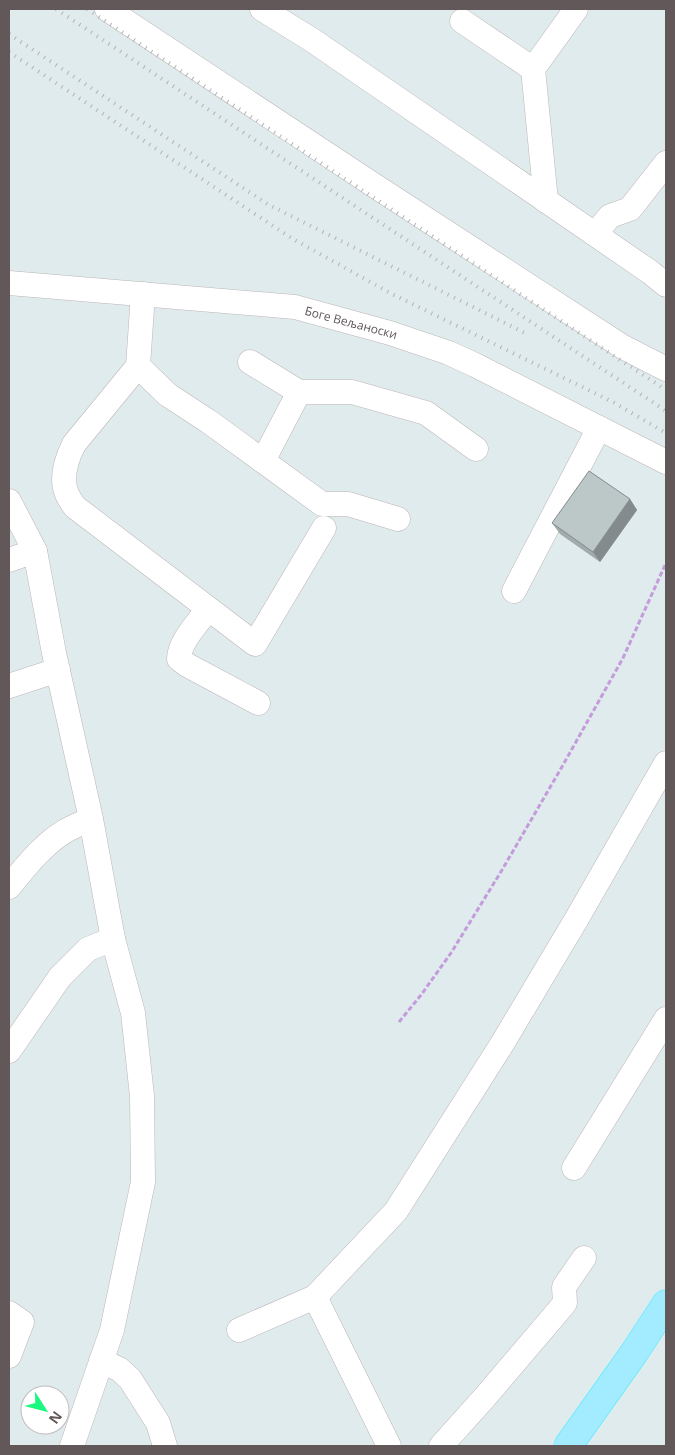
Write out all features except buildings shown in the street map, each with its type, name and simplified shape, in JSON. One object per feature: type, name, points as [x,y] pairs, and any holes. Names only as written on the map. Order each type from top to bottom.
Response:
[{"type":"main road","points":[[568,1446],[634,1354],[666,1304]]},
{"type":"street","points":[[107,9],[606,336],[666,369]]},
{"type":"street","points":[[262,9],[312,40],[666,285]]},
{"type":"street","points":[[546,201],[533,69],[576,9]]},
{"type":"street","points":[[462,20],[533,69]]},
{"type":"street","points":[[594,234],[610,216],[630,209],[666,162]]},
{"type":"street","name":"Боге Вељаноски","points":[[9,283],[295,307],[390,333],[449,353],[666,462]]},
{"type":"street","points":[[143,294],[138,366],[74,444],[67,457],[64,475],[66,493],[75,507],[255,644],[324,528]]},
{"type":"street","points":[[250,362],[299,392],[352,392],[426,413],[476,449]]},
{"type":"street","points":[[138,366],[168,395],[208,421],[322,504],[348,504],[398,519]]},
{"type":"street","points":[[263,461],[299,392]]},
{"type":"street","points":[[514,591],[599,428]]},
{"type":"street","points":[[9,501],[35,551],[58,670],[91,819],[113,940],[134,1014],[142,1096],[143,1182],[112,1330],[72,1446]]},
{"type":"street","points":[[9,560],[35,551]]},
{"type":"street","points":[[208,609],[183,644],[179,653],[179,660],[258,703]]},
{"type":"street","points":[[9,686],[58,670]]},
{"type":"street","points":[[239,1330],[315,1297],[396,1211],[502,1044],[576,920],[666,762]]},
{"type":"street","points":[[9,887],[21,872],[54,839],[72,827],[91,819]]},
{"type":"street","points":[[9,1051],[60,977],[88,948],[113,940]]},
{"type":"street","points":[[574,1168],[666,1019]]},
{"type":"street","points":[[441,1446],[564,1303],[564,1287],[584,1258]]},
{"type":"street","points":[[315,1297],[390,1446]]},
{"type":"street","points":[[9,1313],[22,1322],[9,1356]]},
{"type":"street","points":[[102,1361],[120,1369],[130,1379],[158,1423],[165,1446]]},
{"type":"path","points":[[399,1022],[451,953],[502,870],[623,658],[666,563]]},
{"type":"railway","points":[[56,9],[666,411]]},
{"type":"railway","points":[[87,9],[666,390]]},
{"type":"railway","points":[[9,34],[269,205],[529,335]]},
{"type":"railway","points":[[9,52],[293,239],[392,294],[613,402],[666,433]]}]
